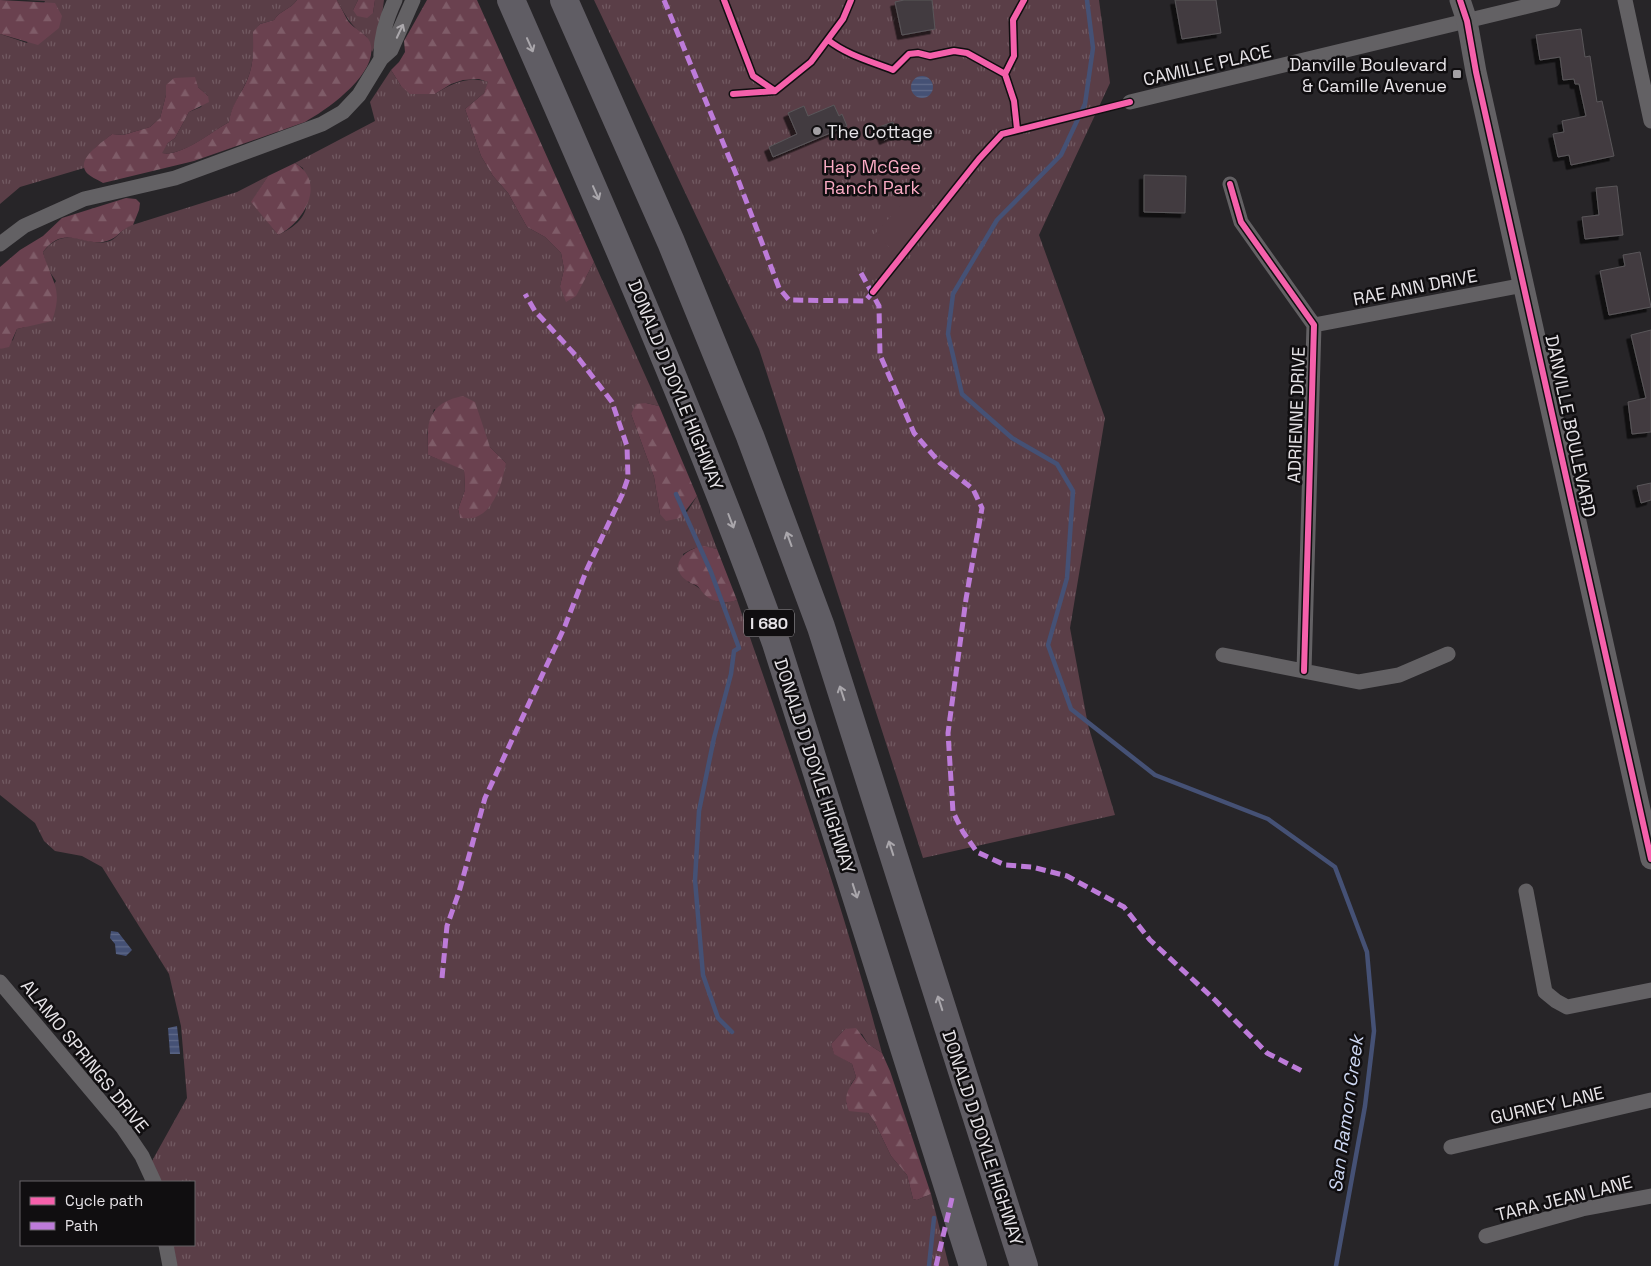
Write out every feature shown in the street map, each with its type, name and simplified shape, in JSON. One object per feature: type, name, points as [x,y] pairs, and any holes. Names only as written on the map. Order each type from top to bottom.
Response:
[{"type":"highway","name":"DONALD D DOYLE HIGHWAY","points":[[511,0],[633,279],[746,560],[776,643],[973,1266]]},
{"type":"highway","name":"DONALD D DOYLE HIGHWAY","points":[[564,0],[671,242],[787,531],[821,627],[1024,1266]]},
{"type":"main road","name":"DANVILLE BOULEVARD","points":[[1460,0],[1467,22],[1476,72],[1651,859]]},
{"type":"street","points":[[381,59],[381,45],[388,16],[395,0]]},
{"type":"street","points":[[0,244],[24,226],[84,199],[175,178],[322,124],[343,112],[359,95],[381,59],[391,50],[413,0]]},
{"type":"street","name":"CAMILLE PLACE","points":[[1130,102],[1553,0]]},
{"type":"street","points":[[1625,0],[1651,121]]},
{"type":"street","name":"ADRIENNE DRIVE","points":[[1230,184],[1241,222],[1314,325],[1304,671]]},
{"type":"street","name":"RAE ANN DRIVE","points":[[1314,325],[1524,285]]},
{"type":"street","points":[[1223,655],[1360,682],[1399,676],[1448,654]]},
{"type":"street","points":[[1526,891],[1545,992],[1556,1001],[1567,1007],[1651,990]]},
{"type":"street","name":"ALAMO SPRINGS DRIVE","points":[[0,982],[123,1128],[142,1156],[154,1181]]},
{"type":"street","name":"GURNEY LANE","points":[[1451,1147],[1651,1100]]},
{"type":"street","name":"TARA JEAN LANE","points":[[1486,1236],[1582,1209],[1651,1196]]},
{"type":"street","points":[[166,1246],[170,1266]]},
{"type":"green space","points":[[0,0],[55,3],[62,16],[59,28],[38,45],[0,34]]},
{"type":"green space","points":[[26,0],[297,0],[274,20],[260,24],[254,32],[251,70],[229,122],[187,148],[169,153],[161,153],[168,143],[175,138],[189,112],[201,107],[208,96],[198,87],[166,85],[166,95],[160,118],[150,127],[123,135],[112,134],[92,152],[84,168],[20,187],[0,204],[0,34],[27,43],[45,1]]},
{"type":"green space","points":[[297,0],[337,0],[348,21],[366,36],[370,42],[371,54],[368,65],[350,89],[326,109],[305,122],[194,161],[103,183],[86,172],[84,167],[85,161],[92,150],[112,134],[123,135],[150,127],[160,118],[166,95],[166,85],[174,78],[195,77],[198,87],[208,96],[209,102],[189,112],[175,138],[168,143],[162,153],[170,153],[187,148],[229,122],[235,103],[251,70],[253,32],[260,24],[274,20]]},
{"type":"green space","points":[[337,0],[358,0],[353,10],[373,13],[375,0],[384,0],[379,38],[372,52],[366,36],[352,25]]},
{"type":"green space","points":[[358,0],[375,0],[373,13],[367,18],[357,16],[353,10]]},
{"type":"green space","points":[[427,0],[477,0],[594,262],[576,296],[566,302],[560,286],[564,269],[561,253],[545,237],[527,227],[508,193],[493,176],[481,156],[465,109],[484,93],[488,82],[479,79],[463,80],[451,84],[435,94],[410,94],[401,86],[391,70],[405,52],[404,41]]},
{"type":"green space","name":"Hap McGee Ranch Park","points":[[594,0],[1099,0],[1110,83],[1039,235],[1105,418],[1070,628],[1088,725],[1115,815],[923,858],[759,349]]},
{"type":"green space","points":[[391,70],[401,86],[435,94],[467,80],[489,82],[484,93],[465,109],[481,156],[493,176],[508,193],[527,227],[545,237],[561,253],[564,269],[560,286],[586,277],[594,262],[659,406],[646,403],[631,414],[654,477],[660,514],[687,512],[697,496],[717,549],[699,547],[683,554],[688,582],[720,602],[737,600],[814,825],[850,939],[882,1053],[868,1044],[862,1034],[845,1029],[831,1044],[834,1053],[852,1064],[856,1077],[851,1084],[846,1104],[868,1113],[874,1121],[891,1156],[907,1175],[913,1199],[917,1200],[931,1194],[949,1266],[177,1266],[173,1246],[195,1246],[195,1181],[161,1181],[152,1161],[187,1098],[181,1026],[169,974],[102,867],[82,856],[55,851],[44,841],[35,823],[0,795],[0,349],[13,340],[17,329],[25,327],[56,281],[47,268],[43,252],[52,243],[70,237],[95,242],[112,240],[126,227],[237,192],[268,176],[252,202],[278,235],[290,229],[298,222],[306,208],[307,190],[303,168],[295,163],[375,121],[370,102]],"holes":[[[434,409],[486,438],[490,447],[506,463],[460,518],[458,509],[465,490],[464,469],[428,455],[427,433]]]},
{"type":"green space","points":[[295,163],[305,171],[310,181],[311,191],[303,212],[288,229],[278,235],[251,202],[268,176]]},
{"type":"green space","points":[[908,197],[929,216],[896,253],[875,234]]},
{"type":"green space","points":[[126,198],[136,199],[140,203],[139,210],[133,225],[114,238],[98,242],[74,238],[59,239],[51,243],[43,252],[57,292],[52,321],[17,329],[9,347],[0,349],[0,267],[20,250],[43,236],[62,218]]},
{"type":"green space","points":[[463,396],[475,402],[490,447],[506,463],[497,494],[489,508],[476,517],[470,518],[460,518],[458,509],[465,490],[464,470],[428,455],[429,424],[436,409],[451,399]]},
{"type":"green space","points":[[646,403],[659,406],[697,496],[680,518],[666,521],[660,514],[654,477],[631,414],[636,404]]},
{"type":"green space","points":[[704,546],[717,549],[737,600],[728,602],[715,601],[704,594],[697,586],[682,577],[678,565],[680,560],[690,550]]},
{"type":"green space","points":[[856,1028],[868,1044],[882,1053],[890,1071],[931,1194],[917,1200],[913,1199],[907,1175],[891,1156],[874,1121],[868,1113],[849,1111],[847,1106],[847,1093],[856,1077],[852,1064],[834,1054],[831,1044],[845,1029]]},
{"type":"water","points":[[922,76],[930,79],[933,87],[930,95],[922,98],[914,95],[911,87],[914,79]]},
{"type":"water","points":[[111,931],[118,932],[132,950],[126,956],[116,954],[115,944],[110,938]]},
{"type":"water","points":[[177,1026],[180,1054],[170,1054],[168,1028]]},
{"type":"building","points":[[904,0],[932,0],[935,29],[902,35],[895,2]]},
{"type":"building","points":[[1175,0],[1216,0],[1221,33],[1182,39]]},
{"type":"building","points":[[1581,29],[1585,57],[1590,56],[1597,102],[1602,101],[1614,156],[1571,165],[1569,155],[1558,157],[1553,134],[1564,132],[1562,121],[1586,116],[1579,84],[1575,84],[1574,79],[1563,80],[1560,57],[1540,60],[1536,35]]},
{"type":"building","name":"The Cottage","points":[[834,105],[839,116],[842,114],[847,126],[773,157],[769,147],[797,134],[788,113],[804,106],[808,116]]},
{"type":"building","points":[[893,122],[898,134],[884,140],[879,127]]},
{"type":"building","points":[[1144,175],[1186,176],[1185,213],[1144,212]]},
{"type":"building","points":[[1617,186],[1623,235],[1585,239],[1582,217],[1599,215],[1596,188]]},
{"type":"building","points":[[1640,252],[1651,307],[1609,315],[1600,271],[1625,266],[1623,255]]},
{"type":"building","points":[[1651,330],[1651,432],[1632,434],[1628,402],[1646,398],[1631,335]]},
{"type":"building","points":[[1651,483],[1651,500],[1641,503],[1637,486]]},
{"type":"waterway","name":"San Ramon Creek","points":[[1087,0],[1093,48],[1085,104],[1061,155],[997,220],[953,294],[948,334],[962,394],[1012,438],[1057,464],[1073,491],[1067,578],[1048,645],[1071,709],[1155,775],[1268,819],[1335,867],[1367,952],[1374,1031],[1365,1106],[1336,1266]]},
{"type":"waterway","points":[[676,494],[711,572],[739,648],[734,651],[731,674],[714,738],[699,811],[695,880],[703,975],[718,1018],[732,1032]]},
{"type":"waterway","points":[[929,1266],[934,1218]]},
{"type":"marked path","points":[[664,0],[736,174],[779,288],[789,300],[865,301],[873,292]]},
{"type":"marked path","points":[[861,273],[879,306],[880,355],[914,433],[940,463],[973,489],[982,508],[966,599],[948,733],[953,812],[963,832],[977,852],[1005,865],[1032,867],[1067,876],[1124,907],[1150,940],[1215,1000],[1267,1053],[1304,1072]]},
{"type":"marked path","points":[[442,978],[447,926],[459,892],[485,798],[565,626],[587,569],[622,495],[628,478],[627,446],[612,402],[579,359],[535,311],[525,294]]},
{"type":"marked path","points":[[936,1266],[952,1198]]},
{"type":"cycle path","points":[[724,0],[753,76],[775,91]]},
{"type":"cycle path","points":[[733,94],[775,91],[811,62],[843,19],[851,0]]},
{"type":"cycle path","points":[[1017,129],[1014,101],[1005,74],[1014,56],[1013,20],[1024,0]]},
{"type":"cycle path","points":[[1460,0],[1467,21],[1476,72],[1651,859]]},
{"type":"cycle path","points":[[828,40],[851,54],[893,70],[909,54],[918,53],[930,56],[954,51],[967,53],[1005,74]]},
{"type":"cycle path","points":[[873,292],[979,159],[1002,134],[1130,102]]},
{"type":"cycle path","points":[[1230,184],[1241,222],[1314,325],[1304,671]]},
{"type":"place","name":"Danville Boulevard & Camille Avenue","points":[[1457,74]]},
{"type":"place","name":"The Cottage","points":[[817,131]]}]
